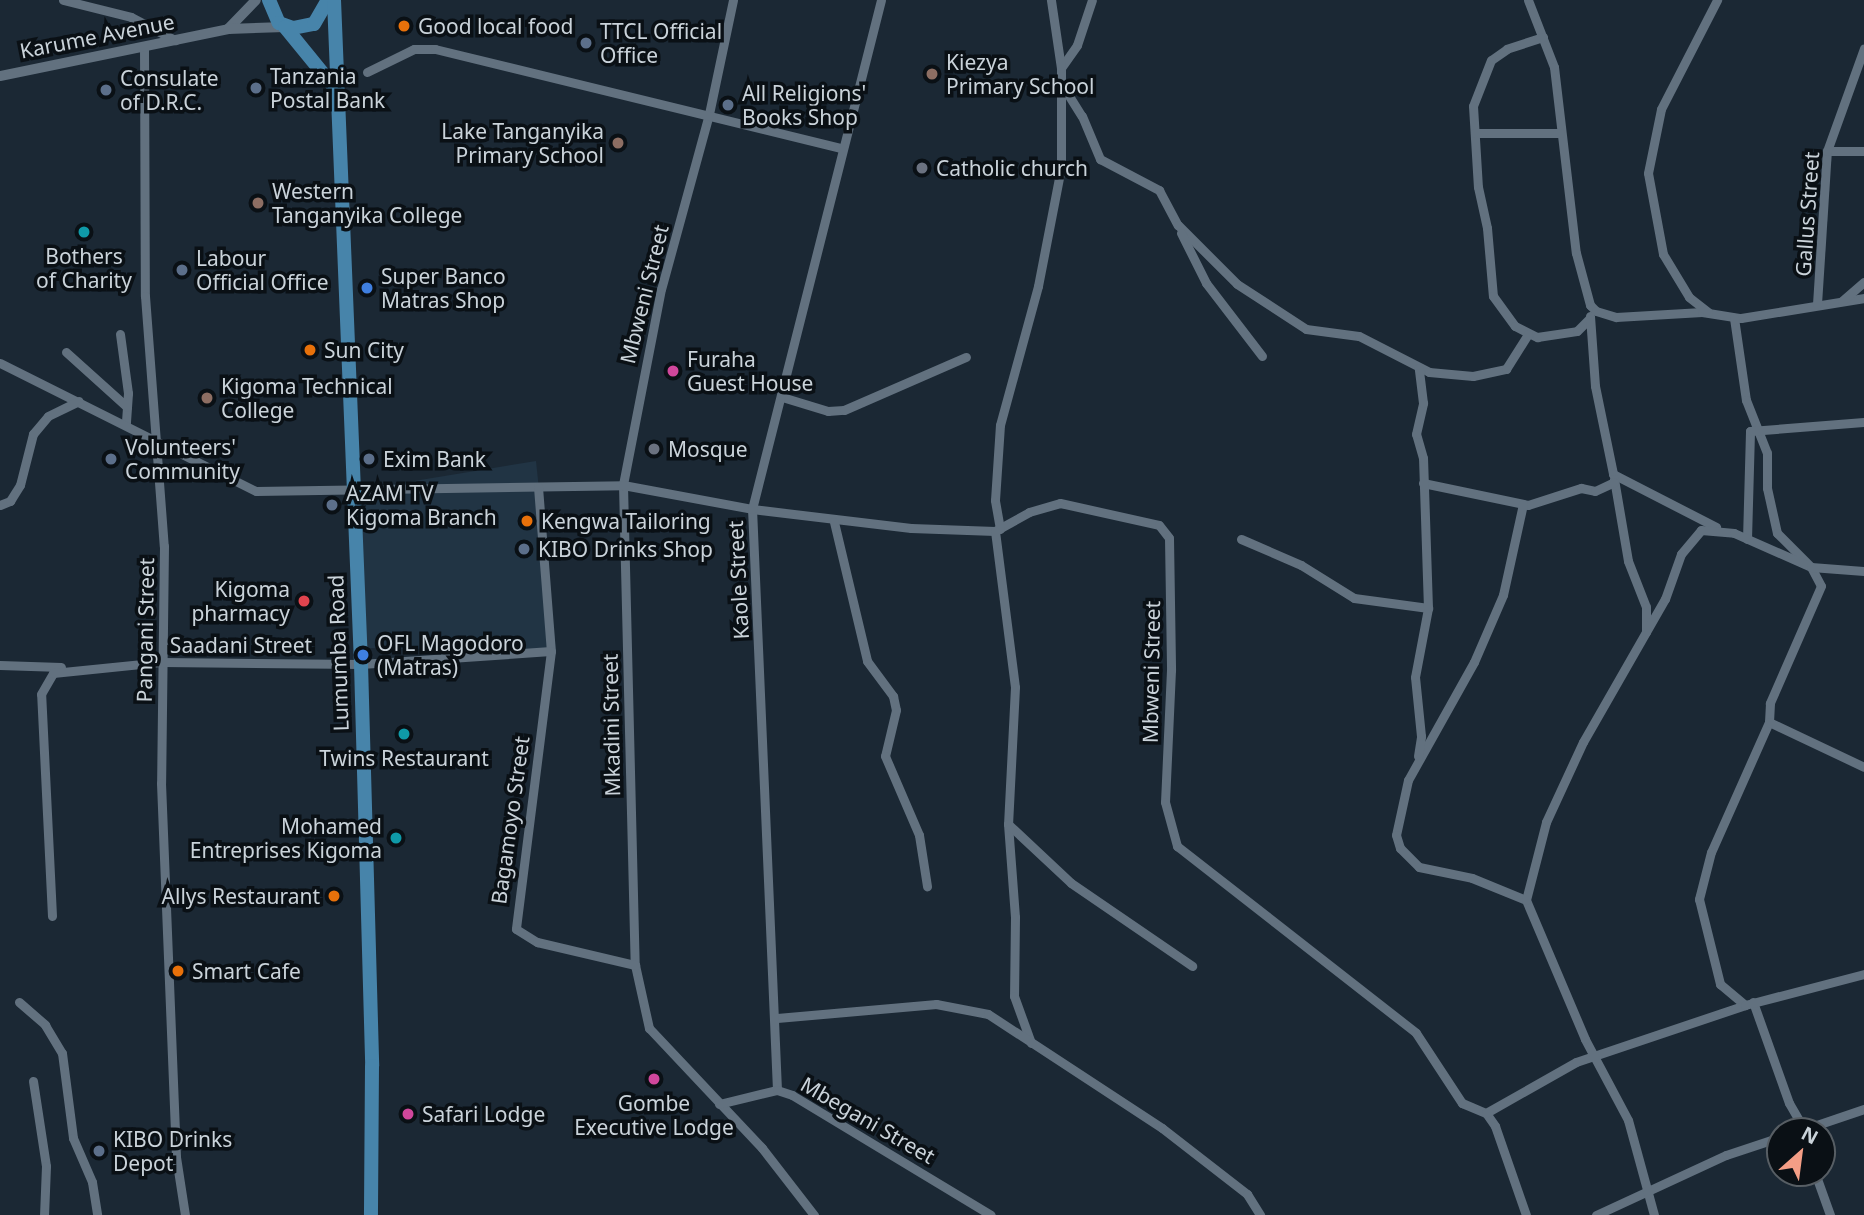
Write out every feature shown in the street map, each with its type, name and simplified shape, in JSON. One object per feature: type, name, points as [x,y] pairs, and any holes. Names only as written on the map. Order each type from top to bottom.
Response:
[{"type":"main road","points":[[269,0],[274,17],[335,89]]},
{"type":"main road","points":[[285,27],[314,24],[328,0]]},
{"type":"main road","name":"Lumumba Road","points":[[334,0],[335,89],[361,664],[372,1066],[370,1215]]},
{"type":"street","points":[[63,0],[131,18],[174,40]]},
{"type":"street","points":[[228,29],[256,0]]},
{"type":"street","name":"Mbweni Street","points":[[623,485],[661,289],[709,114],[733,0]]},
{"type":"street","name":"Kaole Street","points":[[777,1090],[777,1018],[752,509],[782,397],[840,148],[881,0]]},
{"type":"street","points":[[1032,1044],[1014,996],[1008,824],[1015,687],[995,500],[1000,425],[1038,286],[1061,168],[1061,68],[1051,0]]},
{"type":"street","points":[[1061,68],[1077,45],[1092,0]]},
{"type":"street","points":[[1528,0],[1555,67],[1560,133],[1578,262],[1590,305],[1595,386],[1628,561],[1646,607],[1646,633]]},
{"type":"street","points":[[1709,313],[1689,297],[1663,254],[1648,173],[1661,109],[1717,0]]},
{"type":"street","name":"Karume Avenue","points":[[0,76],[228,29],[285,27]]},
{"type":"street","points":[[1543,37],[1507,49],[1491,60],[1473,106],[1493,296],[1515,326],[1528,334],[1567,334],[1590,318]]},
{"type":"street","name":"Pangani Street","points":[[144,46],[145,296],[164,546],[161,783],[176,1157],[185,1215]]},
{"type":"street","name":"Gallus Street","points":[[1817,304],[1827,151],[1864,48]]},
{"type":"street","points":[[367,72],[414,49],[435,49],[840,148]]},
{"type":"street","points":[[1061,83],[1082,116],[1100,159],[1159,190],[1206,284],[1262,356]]},
{"type":"street","points":[[1475,133],[1560,133]]},
{"type":"street","points":[[1827,151],[1864,151]]},
{"type":"street","points":[[1178,225],[1237,284],[1299,325],[1314,333],[1359,336],[1419,368],[1473,376],[1498,373],[1511,365],[1528,334]]},
{"type":"street","points":[[1842,301],[1864,282]]},
{"type":"street","points":[[1590,305],[1601,314],[1616,317],[1709,313],[1734,317],[1864,298]]},
{"type":"street","points":[[1734,317],[1746,400],[1767,453],[1767,488],[1777,533],[1819,578],[1819,595],[1776,687],[1769,722],[1711,852],[1699,899],[1720,984],[1749,1004],[1796,1117]]},
{"type":"street","points":[[120,334],[127,407],[126,424]]},
{"type":"street","points":[[66,352],[127,407]]},
{"type":"street","points":[[782,397],[828,411],[844,410],[966,357]]},
{"type":"street","points":[[0,363],[256,491],[623,485],[834,522],[998,530]]},
{"type":"street","points":[[1419,368],[1423,403],[1416,434],[1423,458],[1429,608],[1415,677],[1421,736],[1417,762],[1400,811],[1396,835],[1400,848],[1425,869],[1472,878],[1526,900]]},
{"type":"street","points":[[0,505],[10,501],[20,485],[33,434],[48,416],[79,401]]},
{"type":"street","points":[[1747,539],[1746,445],[1750,431],[1756,428],[1864,422]]},
{"type":"street","points":[[1423,483],[1523,504],[1581,488],[1595,491],[1614,478]]},
{"type":"street","points":[[1614,478],[1724,531],[1811,567],[1863,572]]},
{"type":"street","name":"Mkadini Street","points":[[623,485],[635,965]]},
{"type":"street","name":"Bagamoyo Street","points":[[538,487],[551,651],[516,929],[537,942],[635,965]]},
{"type":"street","name":"Mbweni Street","points":[[998,530],[1029,512],[1060,503],[1165,530],[1169,538],[1171,670],[1166,802],[1177,846],[1401,1019],[1429,1051],[1462,1103],[1486,1113],[1502,1141],[1526,1215]]},
{"type":"street","points":[[1417,762],[1440,728],[1494,616],[1507,580],[1523,504]]},
{"type":"street","points":[[834,522],[867,661],[893,696],[896,710],[885,756],[919,835],[927,886]]},
{"type":"street","points":[[1654,1215],[1650,1189],[1628,1120],[1595,1055],[1526,900],[1546,822],[1573,760],[1646,633],[1694,536],[1709,528],[1724,531]]},
{"type":"street","points":[[1241,539],[1300,565],[1354,598],[1429,608]]},
{"type":"street","name":"Saadani Street","points":[[52,916],[41,694],[53,673],[79,668],[162,662],[361,664],[551,651]]},
{"type":"street","points":[[0,665],[79,668]]},
{"type":"street","points":[[1769,722],[1864,767]]},
{"type":"street","points":[[1008,824],[1071,883],[1192,966]]},
{"type":"street","points":[[635,965],[649,1028],[719,1104],[811,1214]]},
{"type":"street","points":[[1486,1113],[1595,1055],[1749,1004],[1864,974]]},
{"type":"street","points":[[19,1002],[45,1025],[62,1054],[73,1138],[92,1182],[97,1215]]},
{"type":"street","points":[[777,1018],[836,1010],[959,1006],[988,1014],[1181,1143],[1247,1194],[1260,1215]]},
{"type":"street","points":[[33,1081],[46,1166],[44,1215]]},
{"type":"street","name":"Mbegani Street","points":[[719,1104],[777,1090],[859,1133],[991,1215]]},
{"type":"street","points":[[1836,1119],[1864,1109]]},
{"type":"street","points":[[1596,1215],[1650,1189],[1766,1143]]},
{"type":"street","points":[[1820,1187],[1830,1215]]},
{"type":"shaded area","points":[[536,461],[556,651],[364,648],[347,492]]},
{"type":"place","name":"Good local food","points":[[404,26]]},
{"type":"place","name":"TTCL Official Office","points":[[586,43]]},
{"type":"place","name":"Kiezya Primary School","points":[[932,74]]},
{"type":"place","name":"Tanzania Postal Bank","points":[[256,88]]},
{"type":"place","name":"Consulate of D.R.C.","points":[[106,90]]},
{"type":"place","name":"All Religions' Books Shop","points":[[728,105]]},
{"type":"place","name":"Lake Tanganyika Primary School","points":[[618,143]]},
{"type":"place","name":"Catholic church","points":[[922,168]]},
{"type":"place","name":"Western Tanganyika College","points":[[258,203]]},
{"type":"place","name":"Bothers of Charity","points":[[84,232]]},
{"type":"place","name":"Labour Official Office","points":[[182,270]]},
{"type":"place","name":"Super Banco Matras Shop","points":[[367,288]]},
{"type":"place","name":"Sun City","points":[[310,350]]},
{"type":"place","name":"Furaha Guest House","points":[[673,371]]},
{"type":"place","name":"Kigoma Technical College","points":[[207,398]]},
{"type":"place","name":"Mosque","points":[[654,449]]},
{"type":"place","name":"Volunteers' Community","points":[[111,459]]},
{"type":"place","name":"Exim Bank","points":[[369,459]]},
{"type":"place","name":"AZAM TV Kigoma Branch","points":[[332,505]]},
{"type":"place","name":"Kengwa Tailoring","points":[[527,521]]},
{"type":"place","name":"KIBO Drinks Shop","points":[[524,549]]},
{"type":"place","name":"Kigoma pharmacy","points":[[304,601]]},
{"type":"place","name":"OFL Magodoro (Matras)","points":[[363,655]]},
{"type":"place","name":"Twins Restaurant","points":[[404,734]]},
{"type":"place","name":"Mohamed Entreprises Kigoma","points":[[396,838]]},
{"type":"place","name":"Allys Restaurant","points":[[334,896]]},
{"type":"place","name":"Smart Cafe","points":[[178,971]]},
{"type":"place","name":"Gombe Executive Lodge","points":[[654,1079]]},
{"type":"place","name":"Safari Lodge","points":[[408,1114]]},
{"type":"place","name":"KIBO Drinks Depot","points":[[99,1151]]}]
